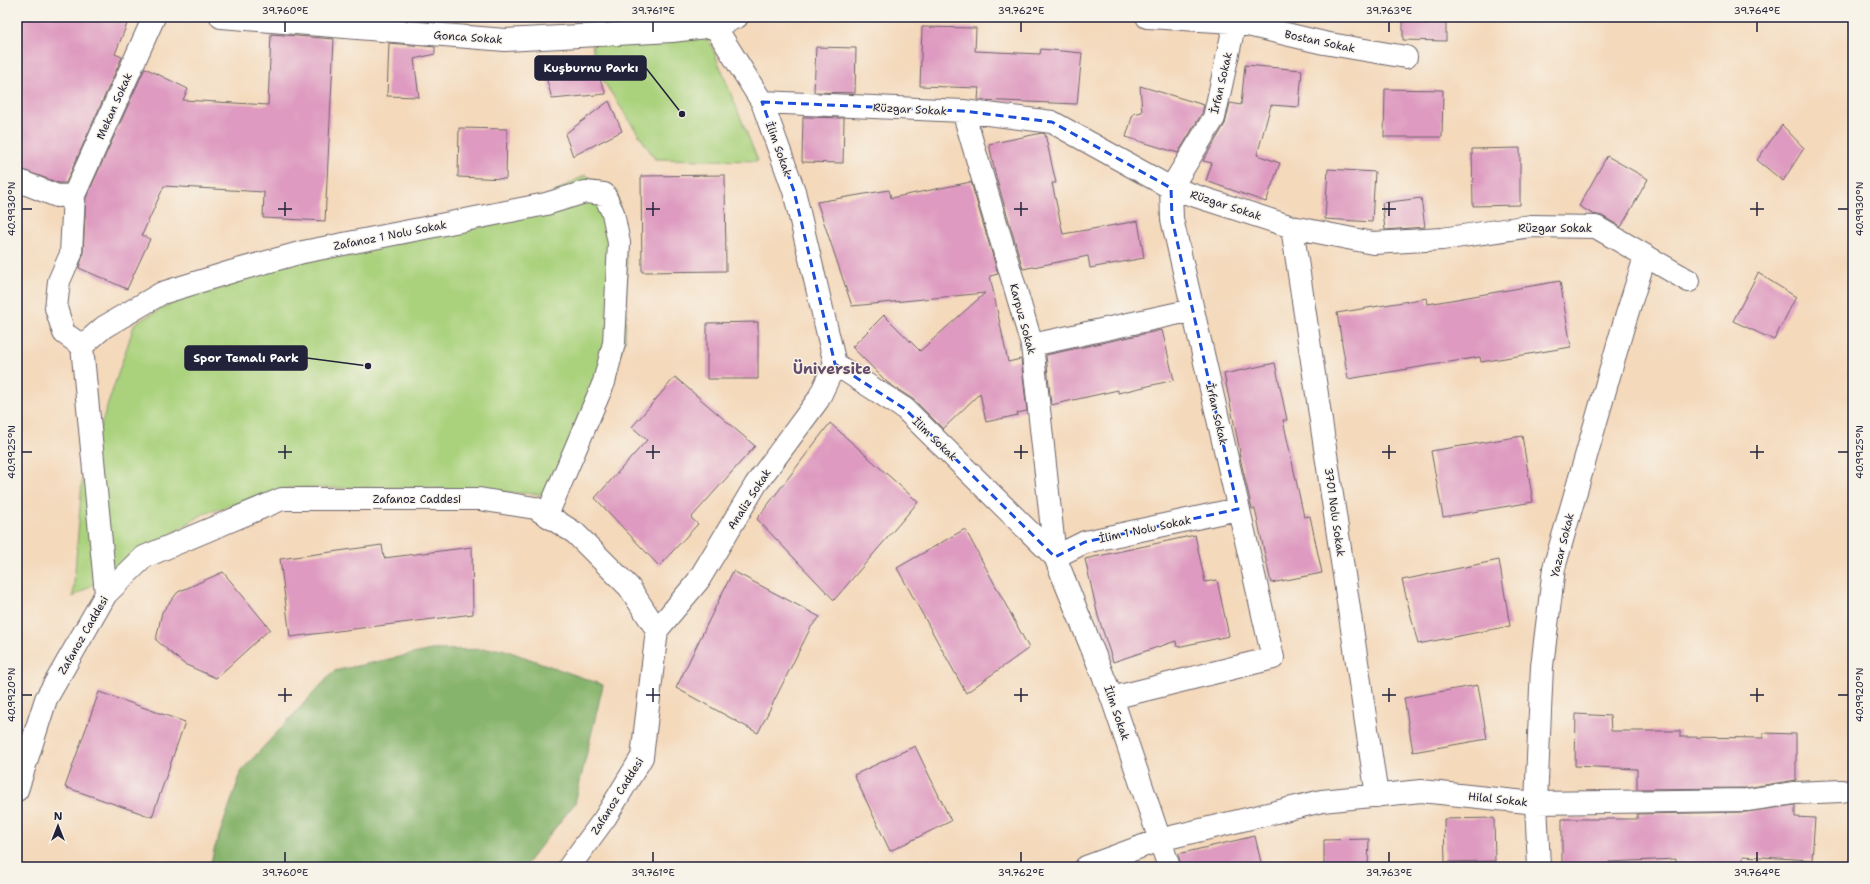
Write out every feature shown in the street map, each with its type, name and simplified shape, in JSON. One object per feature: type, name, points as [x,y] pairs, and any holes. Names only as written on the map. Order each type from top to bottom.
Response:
[{"type":"street","name":"Mekan Sokak","points":[[74,195],[154,17]]},
{"type":"street","name":"Gonca Sokak","points":[[221,17],[365,30],[505,40],[672,31],[712,21],[737,17]]},
{"type":"street","name":"Bostan Sokak","points":[[1148,17],[1235,20],[1324,43],[1406,57]]},
{"type":"street","name":"İrfan Sokak","points":[[1112,698],[1273,658],[1172,219],[1171,188],[1214,118],[1235,20]]},
{"type":"street","name":"İlim Sokak","points":[[712,21],[762,102],[794,191],[835,364],[905,409],[1055,557],[1112,698],[1169,867]]},
{"type":"street","name":"Rüzgar Sokak","points":[[762,102],[963,111],[1052,122],[1171,188],[1292,227],[1373,243],[1442,238],[1531,226],[1596,227],[1645,257],[1689,281]]},
{"type":"street","name":"Karpuz Sokak","points":[[963,111],[1032,345],[1055,557]]},
{"type":"street","points":[[17,180],[57,196],[74,195],[71,254],[59,281],[56,308],[64,333],[82,346],[106,594]]},
{"type":"street","name":"Zafanoz 1 Nolu Sokak","points":[[82,346],[109,324],[162,293],[234,271],[303,252],[546,204],[585,192],[604,194],[613,213],[619,243],[614,343],[604,382],[547,515]]},
{"type":"street","name":"3701 Nolu Sokak","points":[[1292,227],[1377,796]]},
{"type":"street","name":"Yazar Sokak","points":[[1539,867],[1536,803],[1542,666],[1554,568],[1623,327],[1645,257]]},
{"type":"street","points":[[1032,345],[1193,310]]},
{"type":"street","name":"Analiz Sokak","points":[[657,630],[698,581],[756,484],[818,400],[835,364]]},
{"type":"street","name":"Zafanoz Caddesi","points":[[17,790],[46,700],[106,594],[144,557],[282,499],[479,499],[535,508],[575,533],[629,587],[657,630],[642,757],[605,818],[569,867]]},
{"type":"street","name":"İlim 1 Nolu Sokak","points":[[1055,557],[1085,542],[1238,509]]},
{"type":"street","name":"Hilal Sokak","points":[[1086,867],[1159,840],[1322,800],[1421,791],[1536,803],[1747,800],[1794,793],[1842,791]]},
{"type":"highlighted area","points":[[762,102],[963,111],[1052,122],[1171,188],[1172,219],[1238,509],[1085,542],[1055,557],[905,409],[835,364],[794,191]]},
{"type":"green space","points":[[588,17],[700,17],[758,161],[655,159],[596,70]]},
{"type":"green space","points":[[585,175],[617,191],[627,263],[625,340],[598,418],[556,495],[427,488],[288,488],[203,514],[73,597],[82,482],[135,323],[222,276],[500,223]]},
{"type":"green space","points":[[502,649],[603,685],[575,803],[524,867],[210,867],[214,850],[242,770],[334,671],[431,650]]},
{"type":"building","points":[[17,17],[110,17],[127,24],[115,54],[122,57],[66,183],[59,183],[17,168]]},
{"type":"building","points":[[437,17],[437,22],[391,18]]},
{"type":"building","points":[[1403,17],[1446,17],[1446,41],[1403,40]]},
{"type":"building","points":[[922,27],[976,28],[975,51],[1040,54],[1041,49],[1082,53],[1077,104],[978,100],[979,88],[920,86]]},
{"type":"building","points":[[271,34],[334,39],[325,221],[263,218],[264,192],[164,186],[142,235],[150,239],[127,289],[79,268],[83,255],[86,198],[145,68],[188,89],[183,100],[268,105]]},
{"type":"building","points":[[389,43],[435,47],[435,54],[414,59],[419,97],[387,96]]},
{"type":"building","points":[[816,47],[856,48],[855,93],[814,92]]},
{"type":"building","points":[[1245,65],[1302,70],[1299,107],[1271,105],[1257,155],[1280,163],[1266,202],[1206,181],[1212,163],[1203,161],[1225,124],[1230,103],[1241,105]]},
{"type":"building","points":[[596,70],[606,94],[552,99],[545,73]]},
{"type":"building","points":[[1140,86],[1204,105],[1202,113],[1178,153],[1126,137],[1133,114],[1142,112]]},
{"type":"building","points":[[1385,89],[1443,90],[1442,137],[1384,137]]},
{"type":"building","points":[[609,101],[622,131],[573,156],[565,134]]},
{"type":"building","points":[[803,117],[844,118],[843,163],[802,162]]},
{"type":"building","points":[[1782,125],[1804,148],[1783,181],[1757,160]]},
{"type":"building","points":[[459,128],[507,129],[506,179],[458,177]]},
{"type":"building","points":[[1042,133],[1045,134],[1056,183],[1052,183],[1063,234],[1138,221],[1144,258],[1090,268],[1088,256],[1023,269],[996,177],[989,144]]},
{"type":"building","points":[[1520,148],[1520,205],[1473,206],[1472,149]]},
{"type":"building","points":[[1607,156],[1648,179],[1621,227],[1602,216],[1593,214],[1579,206]]},
{"type":"building","points":[[1328,169],[1375,172],[1372,222],[1325,219]]},
{"type":"building","points":[[725,175],[726,271],[642,272],[641,176]]},
{"type":"building","points":[[971,182],[998,274],[990,276],[1008,362],[1021,359],[1027,411],[1017,413],[1018,415],[986,422],[980,393],[943,429],[914,400],[888,383],[852,347],[884,315],[920,351],[985,293],[852,306],[817,202],[889,190],[891,198]]},
{"type":"building","points":[[1421,198],[1425,227],[1385,230],[1382,203]]},
{"type":"building","points":[[1758,273],[1796,297],[1774,340],[1733,321]]},
{"type":"building","points":[[1560,281],[1571,347],[1481,362],[1480,357],[1348,379],[1337,313],[1427,298],[1428,304]]},
{"type":"building","points":[[758,322],[758,379],[707,379],[707,323]]},
{"type":"building","points":[[1162,330],[1174,380],[1118,393],[1118,390],[1051,405],[1046,355]]},
{"type":"building","points":[[1275,363],[1287,420],[1283,420],[1304,517],[1310,516],[1322,573],[1271,583],[1255,509],[1252,509],[1239,453],[1224,374]]},
{"type":"building","points":[[675,377],[755,446],[691,518],[698,524],[659,566],[595,498],[647,440],[632,427]]},
{"type":"building","points":[[830,423],[918,502],[834,600],[757,519]]},
{"type":"building","points":[[1522,436],[1533,502],[1443,517],[1431,451]]},
{"type":"building","points":[[965,529],[1029,648],[966,693],[897,568]]},
{"type":"building","points":[[1195,535],[1205,582],[1217,580],[1229,636],[1177,647],[1176,641],[1113,662],[1098,616],[1085,559]]},
{"type":"building","points":[[382,545],[384,558],[472,547],[473,614],[290,637],[280,559]]},
{"type":"building","points":[[1499,560],[1510,626],[1418,644],[1402,580]]},
{"type":"building","points":[[733,571],[820,617],[811,627],[758,733],[676,688]]},
{"type":"building","points":[[223,572],[270,629],[216,678],[184,664],[156,640],[162,612],[178,592]]},
{"type":"building","points":[[1478,685],[1487,739],[1413,752],[1404,698]]},
{"type":"building","points":[[99,692],[185,722],[152,817],[65,787]]},
{"type":"building","points":[[1576,714],[1610,716],[1611,731],[1680,731],[1680,737],[1763,738],[1763,733],[1796,734],[1796,780],[1746,788],[1637,789],[1637,769],[1575,766]]},
{"type":"building","points":[[915,746],[951,821],[890,851],[854,775]]},
{"type":"building","points":[[1795,805],[1795,817],[1815,818],[1812,860],[1743,856],[1743,867],[1676,867],[1676,859],[1609,862],[1609,867],[1562,867],[1562,819],[1637,819],[1637,814],[1747,812]]},
{"type":"building","points":[[1494,818],[1495,861],[1445,862],[1444,819]]},
{"type":"building","points":[[1255,836],[1262,867],[1181,867],[1178,854]]},
{"type":"building","points":[[1369,839],[1368,867],[1324,867],[1324,840]]},
{"type":"place","name":"Kuşburnu Parkı","points":[[682,114]]},
{"type":"place","name":"Spor Temalı Park","points":[[368,366]]},
{"type":"district","name":"Üniversite","points":[[832,369]]}]
